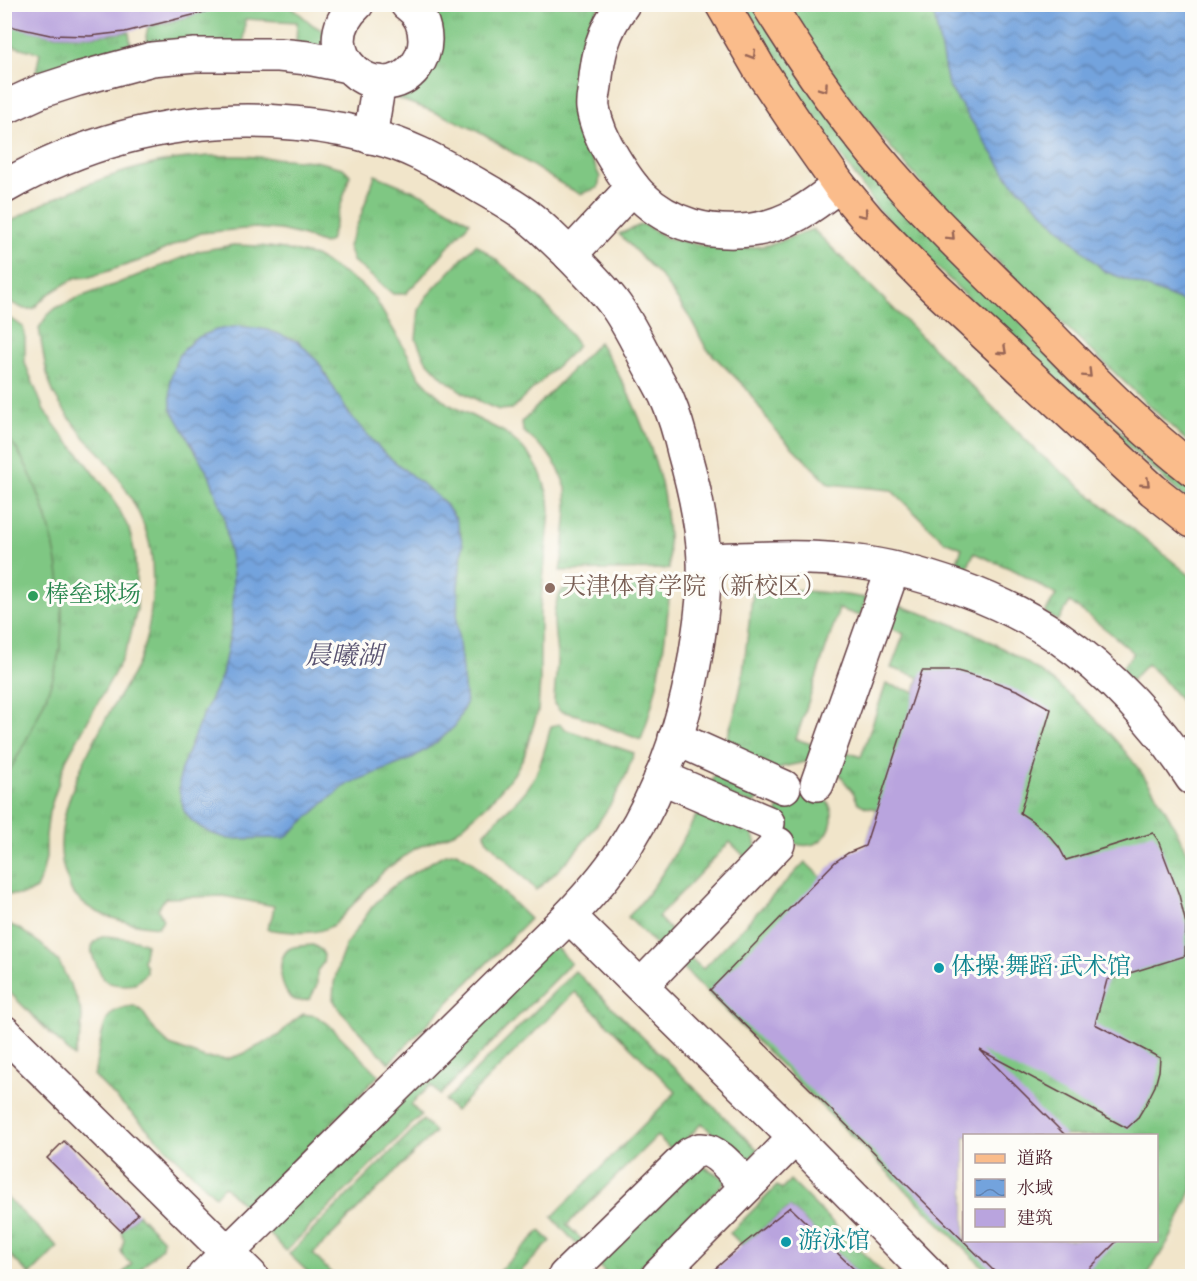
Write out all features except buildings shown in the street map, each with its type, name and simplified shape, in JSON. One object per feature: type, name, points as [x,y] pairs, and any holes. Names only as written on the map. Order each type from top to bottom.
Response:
[{"type":"main road","points":[[722,4],[759,68],[799,128],[839,185],[869,221],[934,287],[1153,490],[1192,521]]},
{"type":"main road","points":[[768,4],[834,103],[859,136],[912,197],[1104,391],[1192,470]]},
{"type":"lane","points":[[357,4],[348,13],[341,26],[339,39],[342,53],[348,66],[358,75],[379,82],[400,79],[412,71],[421,59],[425,46],[425,31],[420,18],[410,5]]},
{"type":"lane","points":[[622,4],[604,35],[598,59],[593,106],[599,130],[610,153],[641,196],[681,223],[705,230],[751,230],[775,225],[812,207],[839,185]]},
{"type":"lane","points":[[4,108],[41,91],[152,59],[195,55],[279,55],[348,66]]},
{"type":"lane","points":[[4,79],[58,86]]},
{"type":"lane","points":[[370,137],[379,82]]},
{"type":"lane","points":[[4,187],[54,160],[87,148],[120,138],[186,124],[253,120],[346,130],[400,146],[428,158],[527,215],[584,269],[615,304],[668,400],[691,476],[700,520],[704,560],[704,595],[693,677],[684,713],[661,777],[645,813],[627,844],[592,892],[569,916],[204,1276]]},
{"type":"lane","points":[[570,255],[633,187]]},
{"type":"lane","points":[[704,560],[813,558],[851,561],[931,579],[974,594],[1023,616],[1057,636],[1089,660],[1115,684],[1158,732],[1181,760],[1192,778]]},
{"type":"lane","points":[[818,784],[893,569]]},
{"type":"lane","points":[[675,738],[784,787]]},
{"type":"lane","points":[[641,986],[773,833],[661,777]]},
{"type":"lane","points":[[569,916],[932,1276]]},
{"type":"lane","points":[[4,1032],[251,1276]]},
{"type":"lane","points":[[658,1276],[795,1138]]},
{"type":"lane","points":[[565,1276],[690,1154],[700,1150],[711,1152],[720,1158],[747,1186]]},
{"type":"green space","points":[[219,5],[289,5],[325,32],[325,44],[316,47],[296,45],[297,22],[245,19],[244,42],[148,49],[146,36],[148,27],[188,17]]},
{"type":"green space","points":[[427,5],[600,5],[588,26],[579,51],[573,101],[580,134],[600,177],[598,188],[580,194],[473,129],[393,97],[406,94],[417,86]]},
{"type":"green space","points":[[745,5],[756,5],[1114,424],[1151,460],[1192,492],[1192,504],[1019,348],[878,209],[776,60]]},
{"type":"green space","points":[[786,5],[1192,5],[1192,446],[1001,265],[930,193],[873,127],[813,48]]},
{"type":"green space","points":[[4,24],[50,35],[90,36],[129,32],[132,50],[53,74],[36,72],[40,53],[5,44]]},
{"type":"green space","points":[[209,156],[315,161],[343,168],[350,175],[330,241],[324,244],[280,230],[255,228],[201,233],[139,261],[90,277],[75,278],[47,295],[33,309],[24,309],[5,300],[5,225],[44,203],[107,177],[172,160]]},
{"type":"green space","points":[[375,175],[426,196],[470,222],[405,294],[393,294],[353,261],[348,246]]},
{"type":"green space","points":[[643,224],[665,237],[708,247],[743,249],[773,244],[813,229],[1041,455],[1192,577],[1192,715],[1163,679],[1147,664],[1131,681],[1120,670],[1134,653],[1070,602],[1058,621],[1045,613],[1056,595],[1016,571],[974,553],[965,573],[954,569],[962,548],[944,541],[891,490],[829,484],[775,430],[746,388],[706,348],[690,318],[663,279],[619,234]]},
{"type":"green space","points":[[476,244],[532,290],[578,346],[512,409],[499,410],[487,405],[464,393],[443,378],[425,359],[416,339],[419,310],[426,297]]},
{"type":"green space","points":[[233,245],[284,249],[315,256],[359,283],[374,297],[418,375],[448,404],[504,432],[522,447],[541,474],[549,499],[550,512],[540,611],[538,711],[524,756],[514,774],[489,803],[456,832],[416,848],[384,871],[335,924],[311,932],[267,929],[274,906],[223,896],[165,898],[158,909],[163,920],[158,927],[111,918],[89,908],[72,892],[62,859],[61,838],[64,816],[79,772],[99,731],[133,672],[144,646],[151,605],[152,564],[144,525],[125,488],[54,394],[46,370],[39,328],[56,308],[80,297],[199,251]]},
{"type":"green space","points":[[4,317],[23,327],[25,363],[44,410],[112,497],[129,529],[135,554],[137,609],[129,642],[120,663],[66,760],[49,812],[46,858],[42,875],[36,889],[28,894],[19,895],[4,894]]},
{"type":"green space","points":[[599,342],[632,403],[657,468],[663,492],[669,569],[560,571],[567,510],[566,488],[558,468],[547,452],[523,431],[522,422]]},
{"type":"green space","name":"棒垒球场","points":[[5,433],[18,451],[30,475],[50,531],[57,562],[62,623],[53,678],[32,730],[5,778]]},
{"type":"green space","points":[[670,584],[661,663],[653,702],[641,740],[577,715],[560,711],[554,704],[557,657],[554,613],[558,597],[563,589]]},
{"type":"green space","points":[[753,590],[810,591],[866,598],[860,616],[839,609],[796,739],[817,746],[810,761],[782,767],[774,774],[722,753],[742,681]]},
{"type":"green space","name":"体操·舞蹈·武术馆","points":[[892,603],[958,626],[983,638],[1027,663],[1058,685],[1087,710],[1137,767],[1177,831],[1192,866],[1192,1189],[1171,1237],[1147,1276],[992,1276],[679,964],[687,955],[703,969],[805,862],[821,877],[866,846],[877,809],[858,803],[853,792],[837,772],[841,750],[861,757],[886,684],[915,692],[919,677],[891,668],[904,634],[886,626]]},
{"type":"green space","points":[[559,724],[567,730],[634,753],[610,806],[575,852],[536,890],[486,839],[485,832],[528,788],[544,754],[551,726]]},
{"type":"green space","points":[[717,768],[760,791],[755,804],[708,791]]},
{"type":"green space","points":[[800,790],[818,795],[827,802],[832,812],[832,822],[828,832],[820,841],[810,845],[798,844],[784,837],[777,812],[782,800]]},
{"type":"green space","points":[[701,807],[749,826],[756,850],[748,860],[730,842],[658,917],[675,935],[661,950],[628,917],[659,878]]},
{"type":"green space","points":[[456,852],[470,860],[530,919],[389,1063],[341,1012],[333,999],[339,963],[346,944],[372,907],[388,890],[443,855]]},
{"type":"green space","points":[[5,923],[18,928],[41,944],[59,962],[82,1015],[81,1033],[74,1057],[5,988]]},
{"type":"green space","points":[[104,936],[146,944],[143,961],[146,973],[135,984],[112,984],[102,977],[93,958],[92,946]]},
{"type":"green space","points":[[551,942],[571,963],[440,1095],[430,1085],[411,1105],[421,1115],[286,1251],[266,1230]]},
{"type":"green space","points":[[313,945],[324,955],[323,963],[317,971],[317,985],[310,999],[295,1000],[290,997],[283,984],[282,960],[291,948]]},
{"type":"green space","points":[[575,971],[758,1150],[747,1162],[741,1163],[702,1123],[674,1152],[657,1136],[567,1225],[584,1242],[579,1247],[552,1217],[676,1092],[575,992],[455,1111],[445,1101]]},
{"type":"green space","points":[[134,1006],[142,1011],[156,1032],[170,1045],[205,1058],[227,1059],[243,1054],[278,1036],[303,1014],[316,1016],[327,1023],[379,1075],[247,1209],[224,1186],[215,1196],[94,1076],[102,1034],[108,1019],[116,1011]]},
{"type":"green space","points":[[423,1120],[435,1132],[313,1254],[334,1276],[312,1276],[289,1254]]},
{"type":"green space","points":[[696,1162],[727,1180],[632,1276],[609,1276],[598,1265]]},
{"type":"green space","points":[[790,1180],[886,1276],[861,1276],[790,1207],[742,1245],[730,1233],[777,1186],[782,1189]]},
{"type":"green space","points":[[4,1195],[58,1247],[30,1275],[5,1250]]},
{"type":"green space","points":[[138,1214],[163,1240],[162,1247],[133,1276],[120,1276],[132,1264],[125,1259],[121,1251],[124,1240],[121,1231]]},
{"type":"green space","points":[[540,1231],[551,1241],[516,1276],[494,1276]]},
{"type":"water","points":[[932,5],[1192,5],[1192,305],[1104,271],[1010,180],[948,85]]},
{"type":"water","name":"晨曦湖","points":[[239,326],[268,330],[299,342],[319,363],[349,414],[384,453],[443,501],[456,519],[463,544],[458,587],[457,625],[466,703],[455,726],[436,743],[409,760],[348,784],[285,838],[229,839],[213,834],[191,820],[184,811],[179,789],[180,772],[222,675],[232,625],[233,574],[224,516],[210,477],[171,408],[170,380],[178,356],[194,339],[216,330]]},
{"type":"place","name":"天津体育学院（新校区）","points":[[550,588]]},
{"type":"place","name":"棒垒球场","points":[[33,596]]},
{"type":"place","name":"体操·舞蹈·武术馆","points":[[939,968]]},
{"type":"place","name":"游泳馆","points":[[786,1242]]}]
